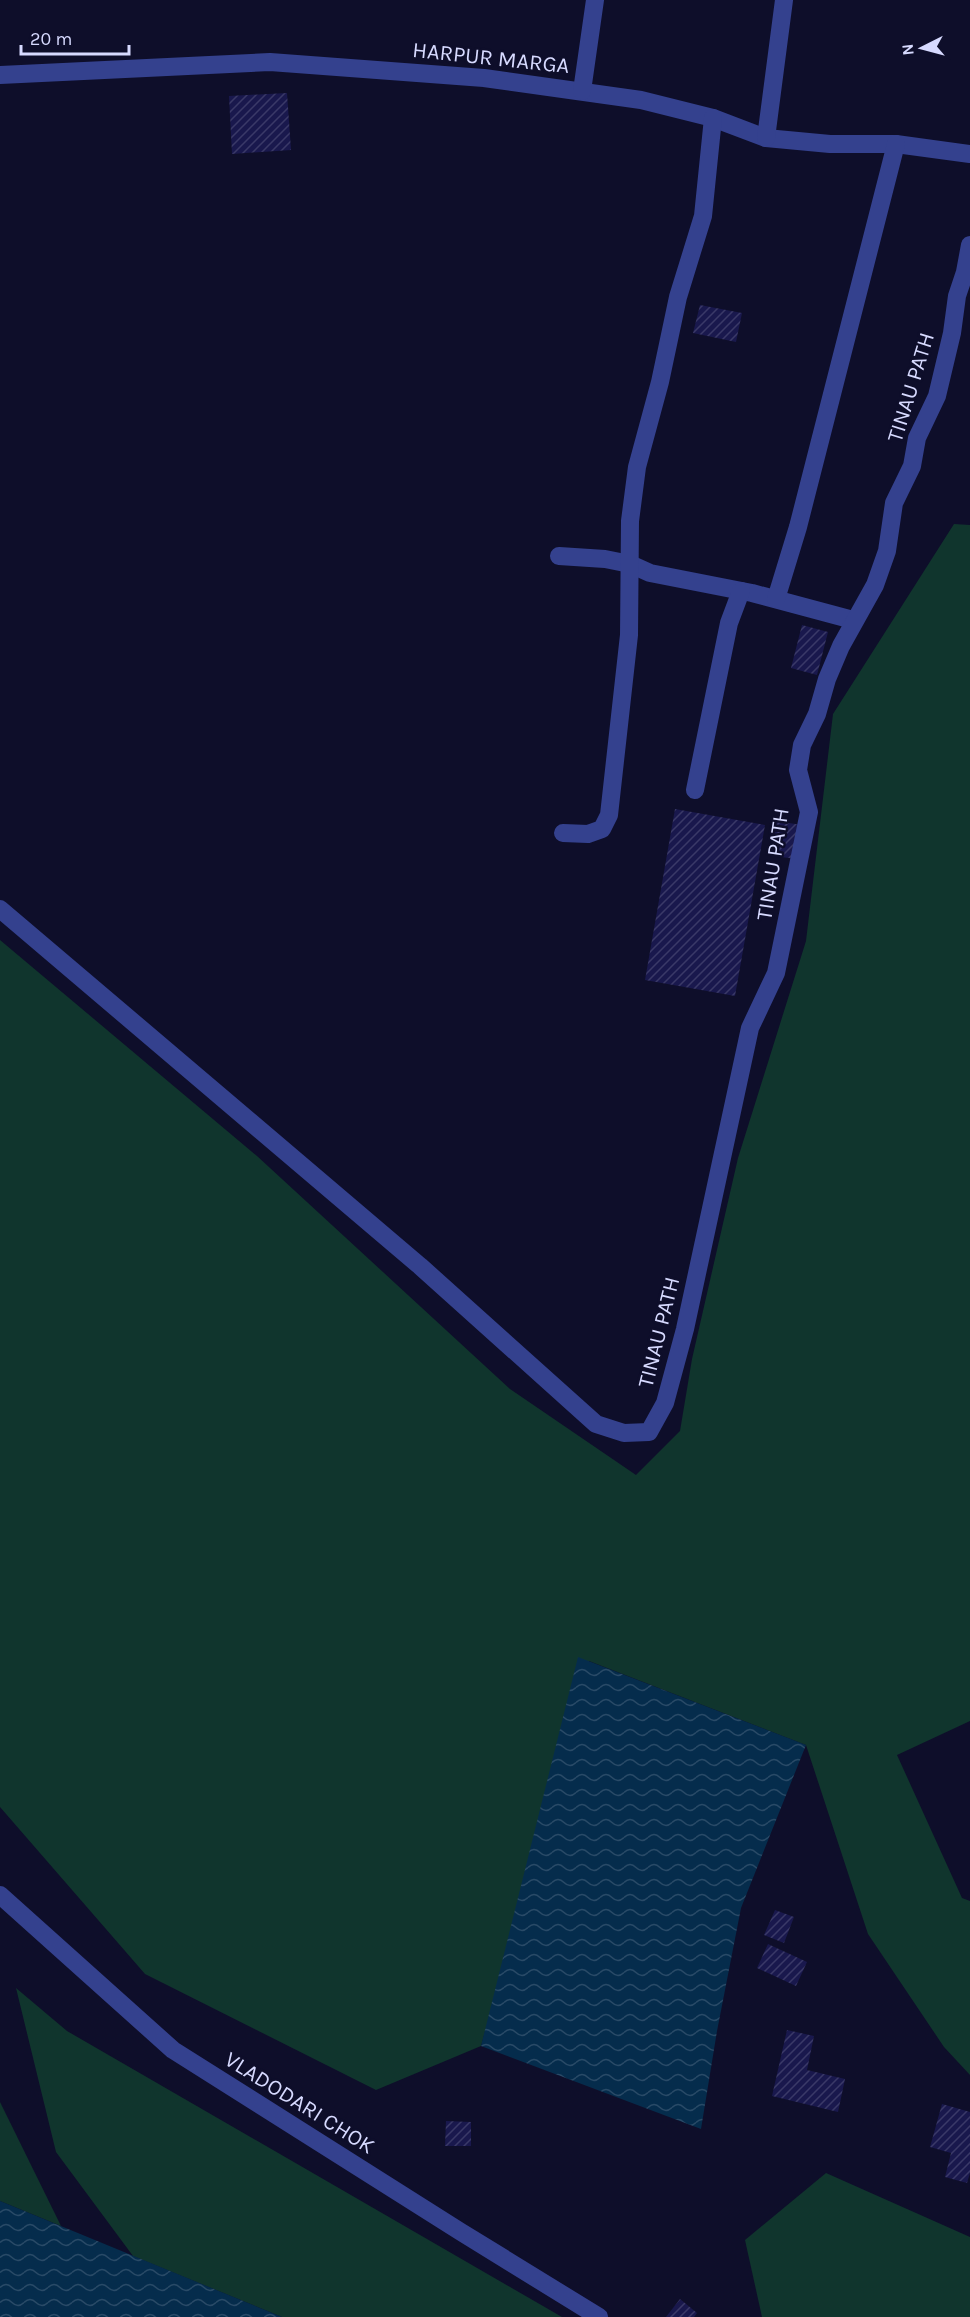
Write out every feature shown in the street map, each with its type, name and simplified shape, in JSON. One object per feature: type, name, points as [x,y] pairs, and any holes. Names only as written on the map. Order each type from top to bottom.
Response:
[{"type":"street","points":[[582,92],[595,0]]},
{"type":"street","points":[[766,138],[784,0]]},
{"type":"street","name":"HARPUR MARGA","points":[[0,75],[270,62],[484,78],[641,100],[713,118],[766,138],[830,144],[896,144],[970,154]]},
{"type":"street","points":[[563,833],[588,834],[602,829],[609,815],[629,635],[630,521],[637,467],[660,382],[678,297],[703,216],[713,118]]},
{"type":"street","points":[[776,599],[798,527],[896,144]]},
{"type":"street","name":"TINAU PATH","points":[[0,909],[420,1266],[596,1424],[624,1433],[649,1432],[665,1403],[685,1329],[750,1028],[779,962],[809,812],[798,770],[802,745],[817,714],[827,679],[841,646],[875,585],[888,551],[894,503],[912,466],[917,438],[937,396],[952,333],[957,296],[965,272],[970,245]]},
{"type":"street","points":[[559,556],[605,559],[630,564],[650,573],[776,599],[854,620]]},
{"type":"street","points":[[695,790],[729,623],[741,591]]},
{"type":"street","name":"VLADODARI CHOK","points":[[0,1895],[173,2050],[599,2317]]},
{"type":"green space","points":[[954,524],[970,525],[970,1721],[897,1755],[962,1898],[970,1901],[970,2075],[944,2047],[868,1934],[806,1745],[589,1661],[481,2046],[376,2090],[145,1974],[0,1807],[0,940],[257,1156],[510,1389],[636,1475],[680,1431],[692,1359],[738,1158],[806,941],[833,714]]},
{"type":"green space","points":[[16,1988],[67,2031],[562,2317],[282,2317],[133,2256],[56,2152]]},
{"type":"green space","points":[[0,2102],[61,2226],[0,2201]]},
{"type":"green space","points":[[826,2173],[970,2237],[970,2317],[762,2317],[745,2240]]},
{"type":"water","points":[[578,1657],[806,1745],[741,1908],[701,2129],[481,2046]]},
{"type":"water","points":[[0,2201],[282,2317],[0,2317]]},
{"type":"building","points":[[287,93],[291,150],[232,154],[229,96]]},
{"type":"building","points":[[700,305],[742,313],[736,342],[693,333]]},
{"type":"building","points":[[802,625],[828,632],[817,675],[791,668]]},
{"type":"building","points":[[675,809],[765,825],[735,996],[645,980]]},
{"type":"building","points":[[776,821],[802,825],[798,859],[772,856]]},
{"type":"building","points":[[775,1910],[794,1917],[784,1943],[764,1935]]},
{"type":"building","points":[[768,1944],[807,1962],[796,1986],[757,1968]]},
{"type":"building","points":[[787,2030],[814,2036],[807,2070],[845,2079],[838,2112],[772,2096]]},
{"type":"building","points":[[942,2104],[970,2112],[970,2173],[967,2183],[945,2177],[951,2153],[930,2147]]},
{"type":"building","points":[[446,2121],[471,2122],[471,2146],[445,2146]]},
{"type":"building","points":[[680,2299],[697,2313],[694,2317],[666,2317]]}]
